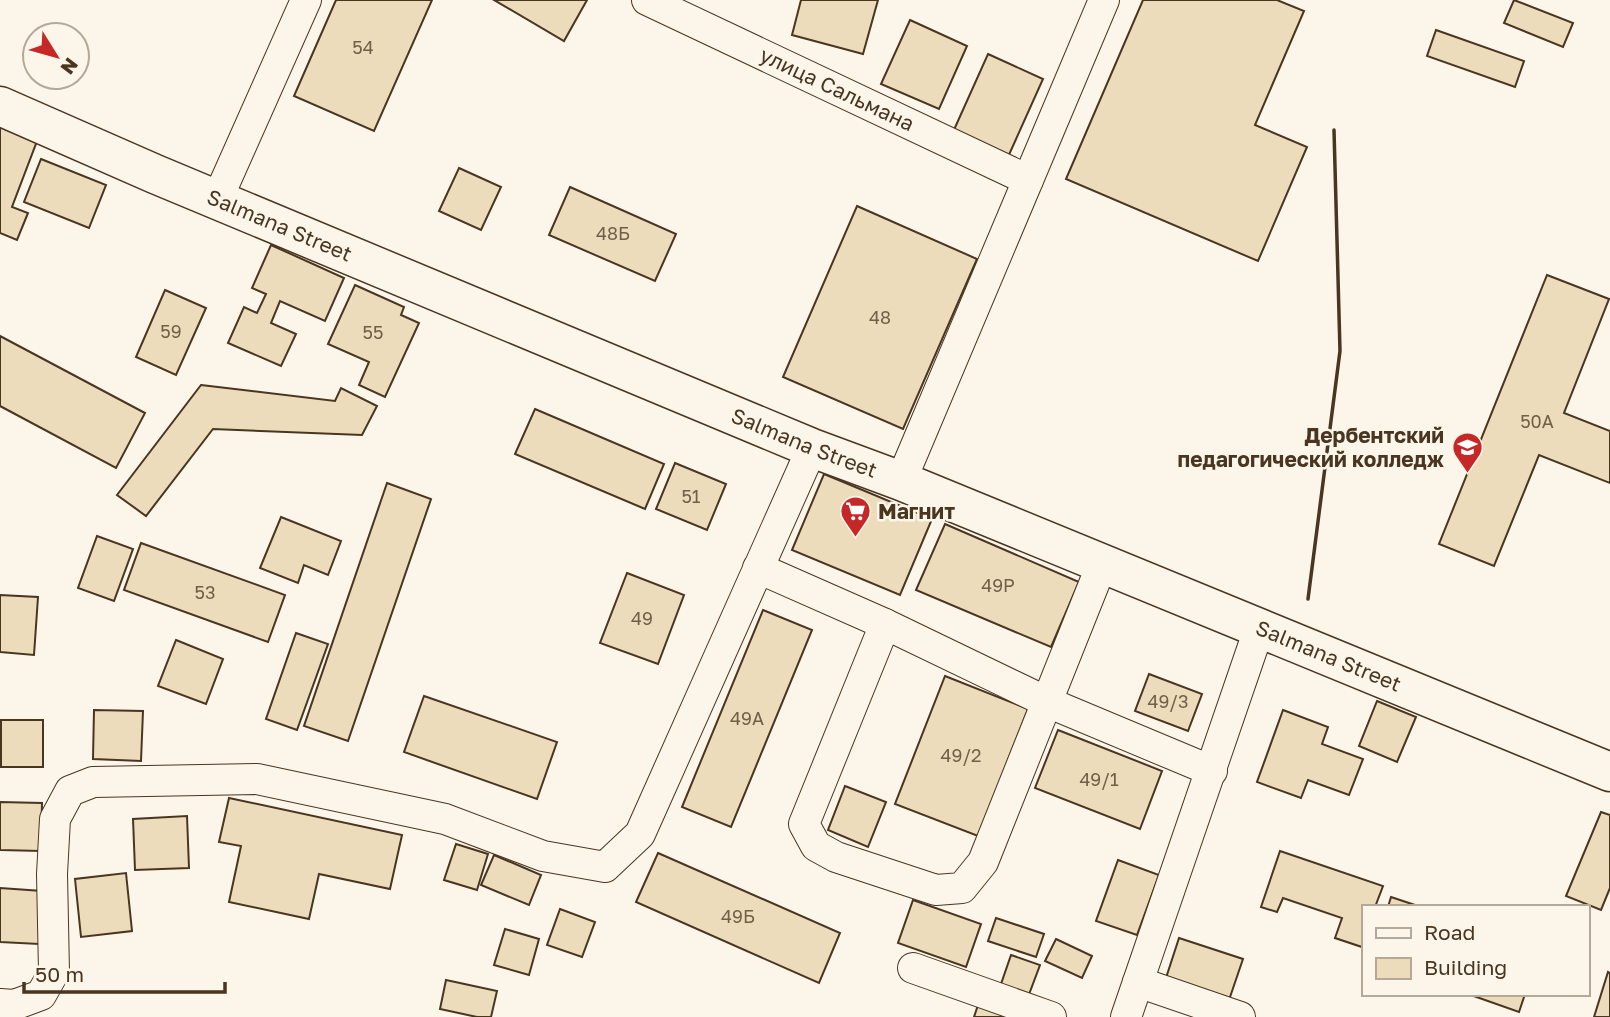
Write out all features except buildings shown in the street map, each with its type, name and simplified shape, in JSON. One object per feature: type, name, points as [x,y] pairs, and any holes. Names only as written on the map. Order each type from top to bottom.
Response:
[{"type":"main road","name":"Salmana Street","points":[[0,106],[217,200],[812,448],[901,481],[1610,772]]},
{"type":"street","points":[[217,200],[306,0]]},
{"type":"street","name":"улица Сальмана","points":[[647,0],[1028,180]]},
{"type":"street","points":[[901,481],[1104,0]]},
{"type":"street","points":[[0,1004],[14,1005],[41,995],[54,972],[52,874],[55,819],[70,791],[93,782],[257,779],[445,819],[543,856],[605,867],[639,834],[812,448]]},
{"type":"street","points":[[885,624],[804,824],[816,846],[836,857],[936,890],[962,888],[983,862],[1102,564]]},
{"type":"street","points":[[758,568],[885,624],[1047,702],[1212,771]]},
{"type":"street","points":[[1126,1017],[1259,629]]},
{"type":"street","points":[[913,968],[1051,1017]]},
{"type":"street","points":[[1138,982],[1240,1017]]},
{"type":"wall","points":[[1308,599],[1340,351],[1334,130]]},
{"type":"place","name":"Дербентский педагогический колледж","points":[[1467,475]]},
{"type":"place","name":"Магнит","points":[[855,539]]}]
